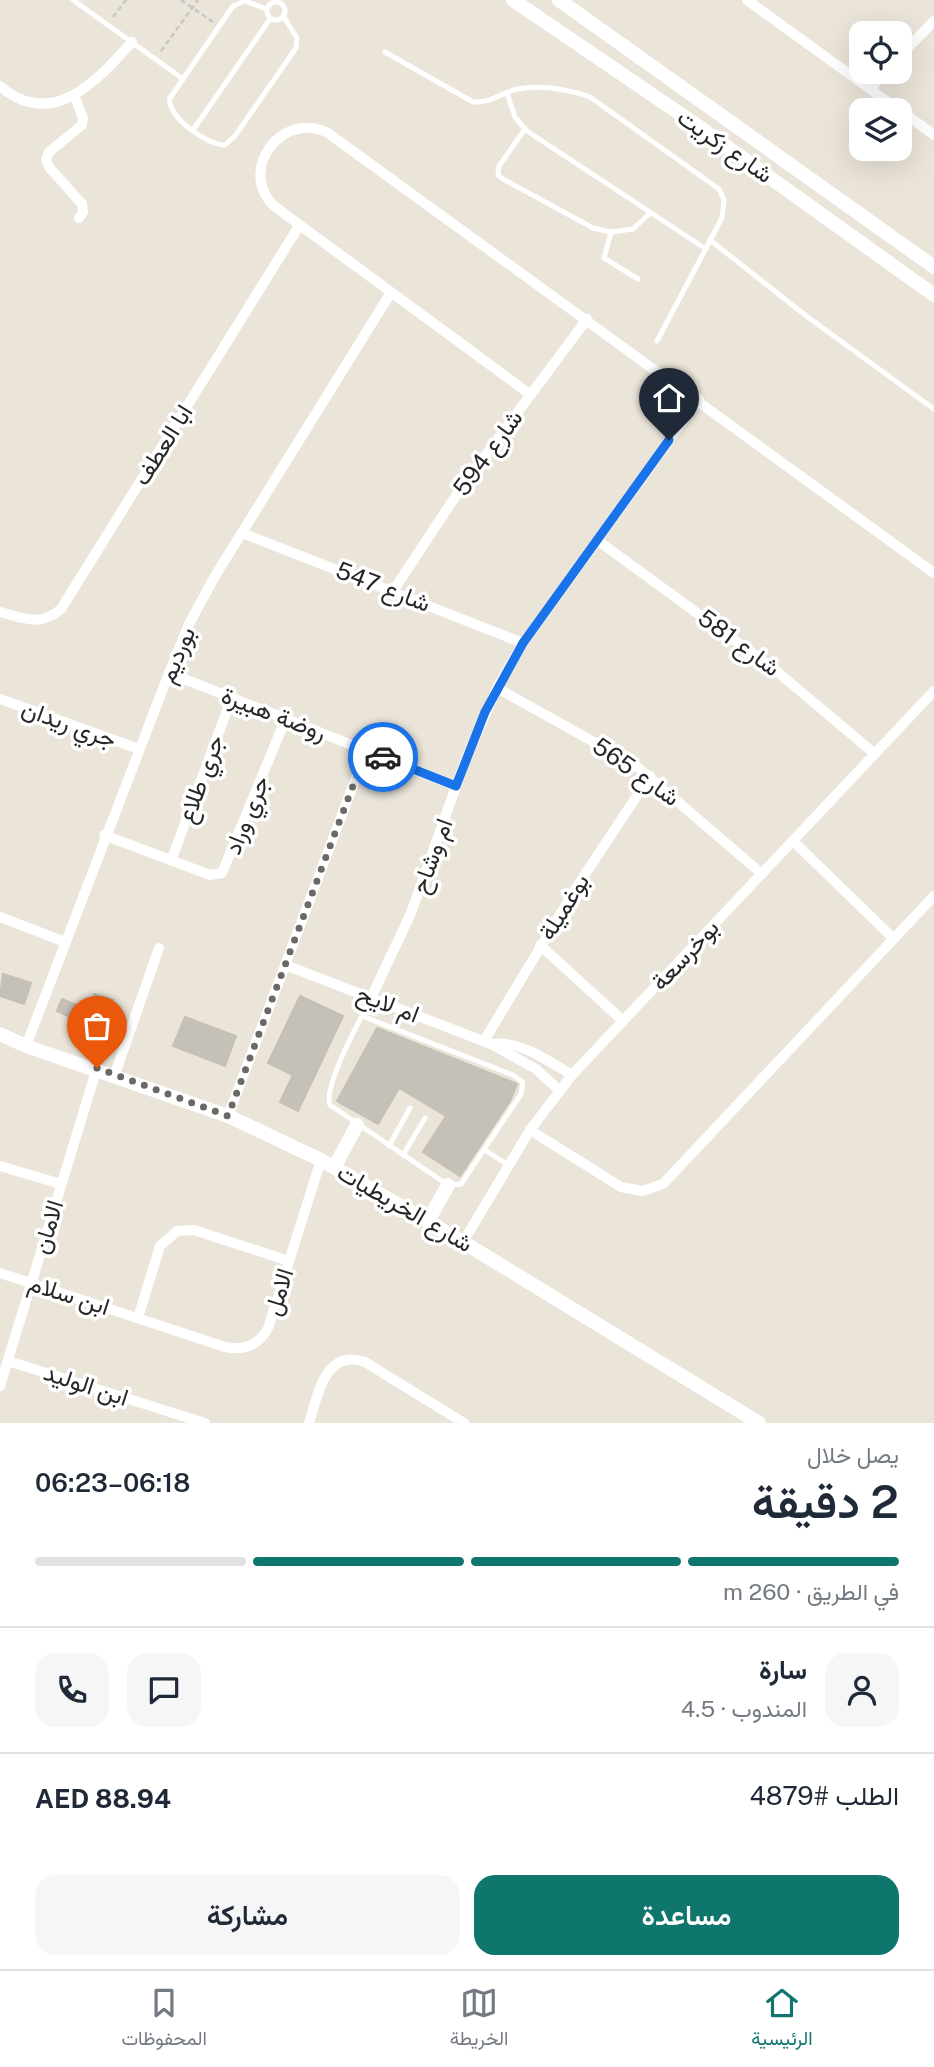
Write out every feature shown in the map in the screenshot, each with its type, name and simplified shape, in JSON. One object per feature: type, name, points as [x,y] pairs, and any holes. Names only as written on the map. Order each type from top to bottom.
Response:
[{"type":"street","name":"شارع زكريت","points":[[513,0],[719,141],[934,295]]},
{"type":"street","name":"شارع زكريت","points":[[559,0],[571,5],[934,267]]},
{"type":"street","points":[[747,0],[882,98]]},
{"type":"street","points":[[912,43],[934,21]]},
{"type":"street","points":[[0,86],[13,97],[33,104],[74,95],[97,80],[132,42]]},
{"type":"street","points":[[870,89],[874,84]]},
{"type":"street","points":[[74,95],[83,118],[82,125],[49,152],[46,160],[49,167],[82,204],[79,218]]},
{"type":"street","points":[[912,119],[934,135]]},
{"type":"street","points":[[531,395],[390,294],[265,198],[259,177],[261,166],[277,141],[295,128],[306,126],[328,133],[699,399],[934,573]]},
{"type":"street","name":"ابا العطف","points":[[0,612],[32,621],[48,618],[61,609],[299,226]]},
{"type":"street","name":"بورديم","points":[[26,1046],[104,835],[169,673],[202,600],[390,294]]},
{"type":"street","name":"شارع 594","points":[[393,591],[459,491],[587,318]]},
{"type":"street","name":"ام وشاح","points":[[371,998],[423,881],[456,786],[497,688],[523,643],[699,399]]},
{"type":"street","name":"شارع 547","points":[[242,533],[523,643]]},
{"type":"street","name":"شارع 581","points":[[597,540],[774,669],[875,754]]},
{"type":"street","name":"روضة هبيرة","points":[[169,673],[456,786]]},
{"type":"street","name":"شارع 565","points":[[497,688],[620,755],[650,776],[762,874]]},
{"type":"street","name":"بوخرسعة","points":[[463,1241],[530,1130],[559,1090],[934,691]]},
{"type":"street","name":"جري طلاع","points":[[171,861],[232,697]]},
{"type":"street","name":"جري ريدان","points":[[0,699],[139,749]]},
{"type":"street","name":"جري وراد","points":[[104,835],[210,875],[218,875],[225,870],[286,718]]},
{"type":"street","points":[[228,1116],[357,775],[358,747]]},
{"type":"street","points":[[357,775],[375,754]]},
{"type":"street","name":"بوغميلة","points":[[487,1042],[540,945],[650,776]]},
{"type":"street","points":[[793,841],[894,939]]},
{"type":"street","points":[[530,1130],[621,1187],[642,1191],[656,1187],[669,1179],[934,896]]},
{"type":"street","points":[[0,917],[65,942]]},
{"type":"street","points":[[540,945],[623,1021]]},
{"type":"street","points":[[115,1074],[159,947]]},
{"type":"street","name":"ام لايح","points":[[285,965],[487,1042],[536,1069],[559,1090]]},
{"type":"street","name":"شارع الخريطيات","points":[[0,1034],[26,1046]]},
{"type":"street","name":"شارع الخريطيات","points":[[0,1041],[26,1046],[97,1068],[228,1116],[328,1163],[463,1241],[740,1419],[759,1423]]},
{"type":"street","name":"ام لايح","points":[[487,1042],[505,1043],[531,1051],[572,1075]]},
{"type":"street","name":"الامان","points":[[0,1386],[97,1068]]},
{"type":"street","points":[[328,1163],[357,1125]]},
{"type":"street","name":"الامل","points":[[138,1318],[225,1346],[247,1347],[260,1340],[268,1328],[289,1261],[328,1163]]},
{"type":"street","points":[[0,1166],[61,1184]]},
{"type":"street","points":[[428,1221],[448,1185]]},
{"type":"street","points":[[138,1318],[160,1246],[177,1231],[194,1230],[289,1261]]},
{"type":"street","name":"ابن سلام","points":[[0,1273],[138,1318]]},
{"type":"street","points":[[309,1423],[327,1371],[342,1361],[354,1359],[365,1362],[464,1423]]},
{"type":"street","name":"ابن الوليد","points":[[8,1361],[205,1423]]},
{"type":"lane","points":[[73,0],[183,79]]},
{"type":"lane","points":[[267,9],[276,1],[284,5],[284,17],[297,38],[296,48],[235,136],[225,145],[218,145],[172,114],[170,98],[238,2],[252,1],[267,9],[270,19]]},
{"type":"lane","points":[[270,19],[278,21],[284,17]]},
{"type":"lane","points":[[193,130],[270,19]]},
{"type":"lane","points":[[384,52],[473,102],[483,103],[528,88],[590,97],[608,107],[719,189],[724,200],[724,212],[656,341]]},
{"type":"lane","points":[[507,93],[515,117],[525,129],[705,249]]},
{"type":"lane","points":[[525,129],[499,166],[500,178],[593,228],[611,232],[638,228],[650,213]]},
{"type":"lane","points":[[611,232],[604,258],[638,279]]},
{"type":"lane","points":[[710,240],[805,315],[934,408]]},
{"type":"lane","points":[[362,1016],[520,1079],[523,1090],[461,1184],[448,1185],[333,1109],[328,1094],[362,1016],[371,998]]},
{"type":"lane","points":[[389,1146],[410,1108]]},
{"type":"lane","points":[[403,1156],[425,1118]]},
{"type":"lane","points":[[485,1150],[508,1165]]},
{"type":"path","points":[[108,25],[126,0]]},
{"type":"path","points":[[181,0],[219,26]]},
{"type":"path","points":[[155,59],[198,0]]},
{"type":"building","points":[[3,974],[31,983],[24,1004],[0,996]]},
{"type":"building","points":[[94,994],[113,1000],[102,1032],[57,1011],[62,999],[89,1010]]},
{"type":"building","points":[[300,996],[343,1016],[298,1111],[280,1102],[293,1075],[268,1063]]},
{"type":"building","points":[[185,1017],[236,1036],[225,1066],[173,1046]]},
{"type":"building","points":[[377,1028],[517,1084],[510,1101],[460,1176],[423,1152],[446,1116],[399,1088],[378,1124],[337,1101]]},
{"type":"way so far","points":[[97,1068],[228,1116],[357,775],[375,754],[383,757]]},
{"type":"route","points":[[383,757],[456,786],[485,712],[523,643],[669,440]]}]
